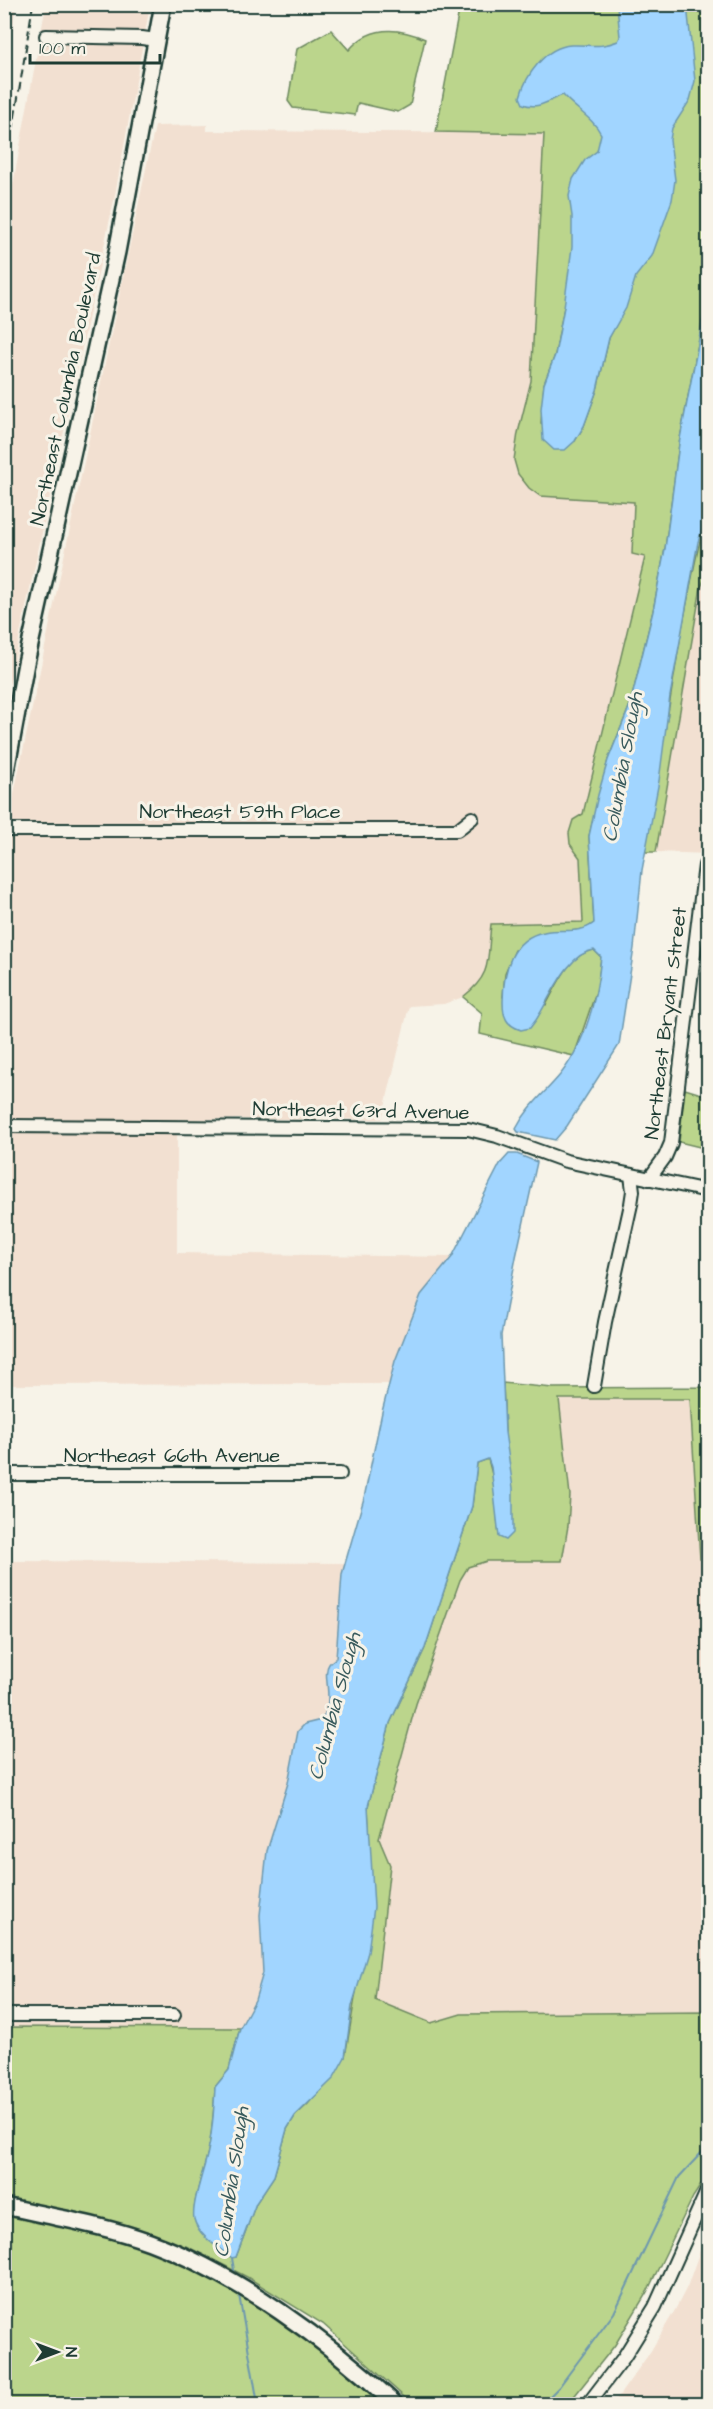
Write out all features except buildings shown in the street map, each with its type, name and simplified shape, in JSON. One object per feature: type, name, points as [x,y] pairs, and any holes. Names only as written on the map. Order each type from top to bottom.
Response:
[{"type":"main road","name":"Northeast Columbia Boulevard","points":[[4,782],[28,653],[117,252],[163,4]]},
{"type":"main road","points":[[4,2206],[138,2238],[189,2260],[235,2284],[313,2335],[395,2404]]},
{"type":"street","points":[[46,36],[156,40]]},
{"type":"street","name":"Northeast 59th Place","points":[[4,830],[457,830],[472,818]]},
{"type":"street","name":"Northeast Bryant Street","points":[[648,1179],[665,1157],[671,1143],[705,865]]},
{"type":"street","name":"Northeast 63rd Avenue","points":[[4,1126],[468,1129],[490,1133],[566,1161],[708,1191]]},
{"type":"street","points":[[594,1386],[605,1322],[630,1210],[633,1191],[631,1175]]},
{"type":"street","name":"Northeast 66th Avenue","points":[[4,1474],[340,1474]]},
{"type":"street","points":[[4,2014],[174,2014]]},
{"type":"street","points":[[588,2404],[628,2352],[655,2307],[708,2189]]},
{"type":"shaded area","points":[[4,5],[16,5],[5,78]]},
{"type":"shaded area","points":[[46,5],[150,5],[114,200],[5,704],[5,228]]},
{"type":"shaded area","points":[[207,125],[207,131],[544,133],[531,381],[514,460],[518,474],[529,488],[540,496],[634,502],[632,553],[645,556],[583,814],[573,820],[576,852],[580,858],[583,922],[491,924],[486,973],[478,986],[463,997],[444,1004],[409,1006],[382,1119],[177,1119],[177,1253],[452,1257],[421,1295],[389,1384],[5,1385],[5,836],[155,126]]},
{"type":"shaded area","points":[[708,571],[708,854],[656,852],[701,587]]},
{"type":"shaded area","points":[[559,1398],[690,1399],[700,1559],[708,1560],[708,2012],[461,2014],[431,2023],[375,2000],[390,1865],[379,1839],[416,1704],[460,1580],[468,1566],[487,1561],[562,1561],[570,1495]]},
{"type":"shaded area","points":[[5,1561],[345,1563],[342,1574],[336,1658],[328,1664],[326,1671],[329,1695],[325,1715],[321,1720],[305,1724],[298,1731],[288,1783],[267,1851],[260,1915],[263,1973],[255,2000],[240,2028],[5,2027]]},
{"type":"shaded area","points":[[708,2228],[708,2404],[613,2404],[649,2354],[675,2310],[687,2287]]},
{"type":"green space","points":[[460,5],[708,5],[708,303],[703,318],[679,444],[665,549],[653,611],[630,705],[608,760],[589,836],[594,923],[585,929],[570,931],[515,950],[505,973],[503,997],[546,1005],[559,980],[578,957],[594,950],[601,957],[598,986],[574,1056],[480,1034],[482,1013],[463,997],[473,989],[484,973],[487,965],[491,924],[583,922],[580,858],[570,844],[569,833],[573,820],[583,814],[645,557],[632,554],[634,502],[540,496],[529,488],[518,474],[514,460],[531,381],[544,134],[436,132]],"holes":[[[564,307],[625,308],[609,338],[597,390],[584,426],[575,441],[541,423],[544,384],[555,355]]]},
{"type":"green space","points":[[331,30],[349,50],[357,42],[375,32],[405,32],[425,39],[410,105],[398,112],[358,103],[355,115],[293,108],[288,101],[297,49]]},
{"type":"green space","points":[[708,511],[708,571],[701,587],[656,852],[645,852],[682,628]]},
{"type":"green space","points":[[685,1089],[708,1096],[708,1149],[679,1142]]},
{"type":"green space","points":[[708,1378],[708,1560],[700,1559],[690,1399],[559,1399],[570,1495],[562,1561],[487,1561],[468,1567],[460,1580],[416,1704],[379,1839],[390,1865],[375,2000],[431,2023],[461,2014],[708,2012],[708,2174],[693,2197],[647,2292],[615,2345],[568,2404],[412,2404],[323,2324],[247,2277],[186,2246],[181,2261],[235,2292],[314,2344],[387,2404],[5,2404],[5,2027],[240,2028],[229,2070],[215,2087],[211,2136],[196,2197],[194,2215],[198,2227],[207,2238],[236,2257],[256,2203],[274,2176],[287,2129],[295,2116],[308,2104],[345,2057],[357,1986],[370,1855],[368,1806],[390,1723],[425,1648],[472,1506],[477,1463],[488,1459],[494,1482],[499,1536],[505,1432],[503,1383],[553,1388],[707,1387]]},
{"type":"water","points":[[617,5],[687,5],[695,81],[690,100],[672,128],[670,140],[675,180],[672,200],[652,256],[636,276],[626,308],[609,338],[597,390],[584,426],[575,441],[565,450],[554,450],[543,440],[541,409],[544,384],[555,355],[572,247],[572,216],[569,196],[573,179],[585,160],[597,151],[601,134],[598,128],[563,95],[534,106],[523,104],[520,97],[532,71],[553,51],[571,45],[599,46],[618,41],[620,37]]},
{"type":"water","points":[[708,303],[708,511],[698,542],[670,696],[659,781],[642,870],[634,948],[619,1045],[567,1126],[555,1140],[518,1132],[516,1129],[531,1107],[560,1075],[577,1048],[593,1004],[601,957],[594,950],[576,959],[560,978],[530,1028],[521,1030],[512,1026],[505,1016],[503,991],[507,968],[517,949],[533,936],[551,931],[582,929],[594,923],[589,836],[608,760],[630,705],[653,611],[665,549],[679,444],[703,318]]},
{"type":"water","points":[[509,1154],[517,1154],[537,1162],[501,1335],[505,1432],[513,1488],[513,1533],[506,1540],[499,1537],[491,1467],[488,1459],[477,1463],[472,1506],[425,1648],[390,1723],[368,1806],[374,1907],[368,1952],[352,2006],[345,2057],[333,2079],[295,2116],[287,2129],[274,2176],[256,2203],[236,2257],[232,2258],[200,2231],[194,2219],[194,2213],[211,2135],[215,2087],[229,2070],[240,2028],[255,2000],[263,1973],[260,1915],[267,1851],[288,1783],[298,1731],[305,1724],[321,1720],[325,1713],[328,1697],[327,1669],[336,1658],[342,1574],[364,1498],[395,1361],[421,1295],[452,1257],[500,1164]]},
{"type":"waterway","name":"Columbia Slough","points":[[542,2404],[559,2387],[614,2313],[679,2177],[705,2149],[708,2141]]},
{"type":"waterway","name":"Columbia Slough","points":[[232,2258],[235,2276]]},
{"type":"waterway","name":"Columbia Slough","points":[[239,2295],[258,2404]]},
{"type":"railway","points":[[4,185],[33,4]]}]
